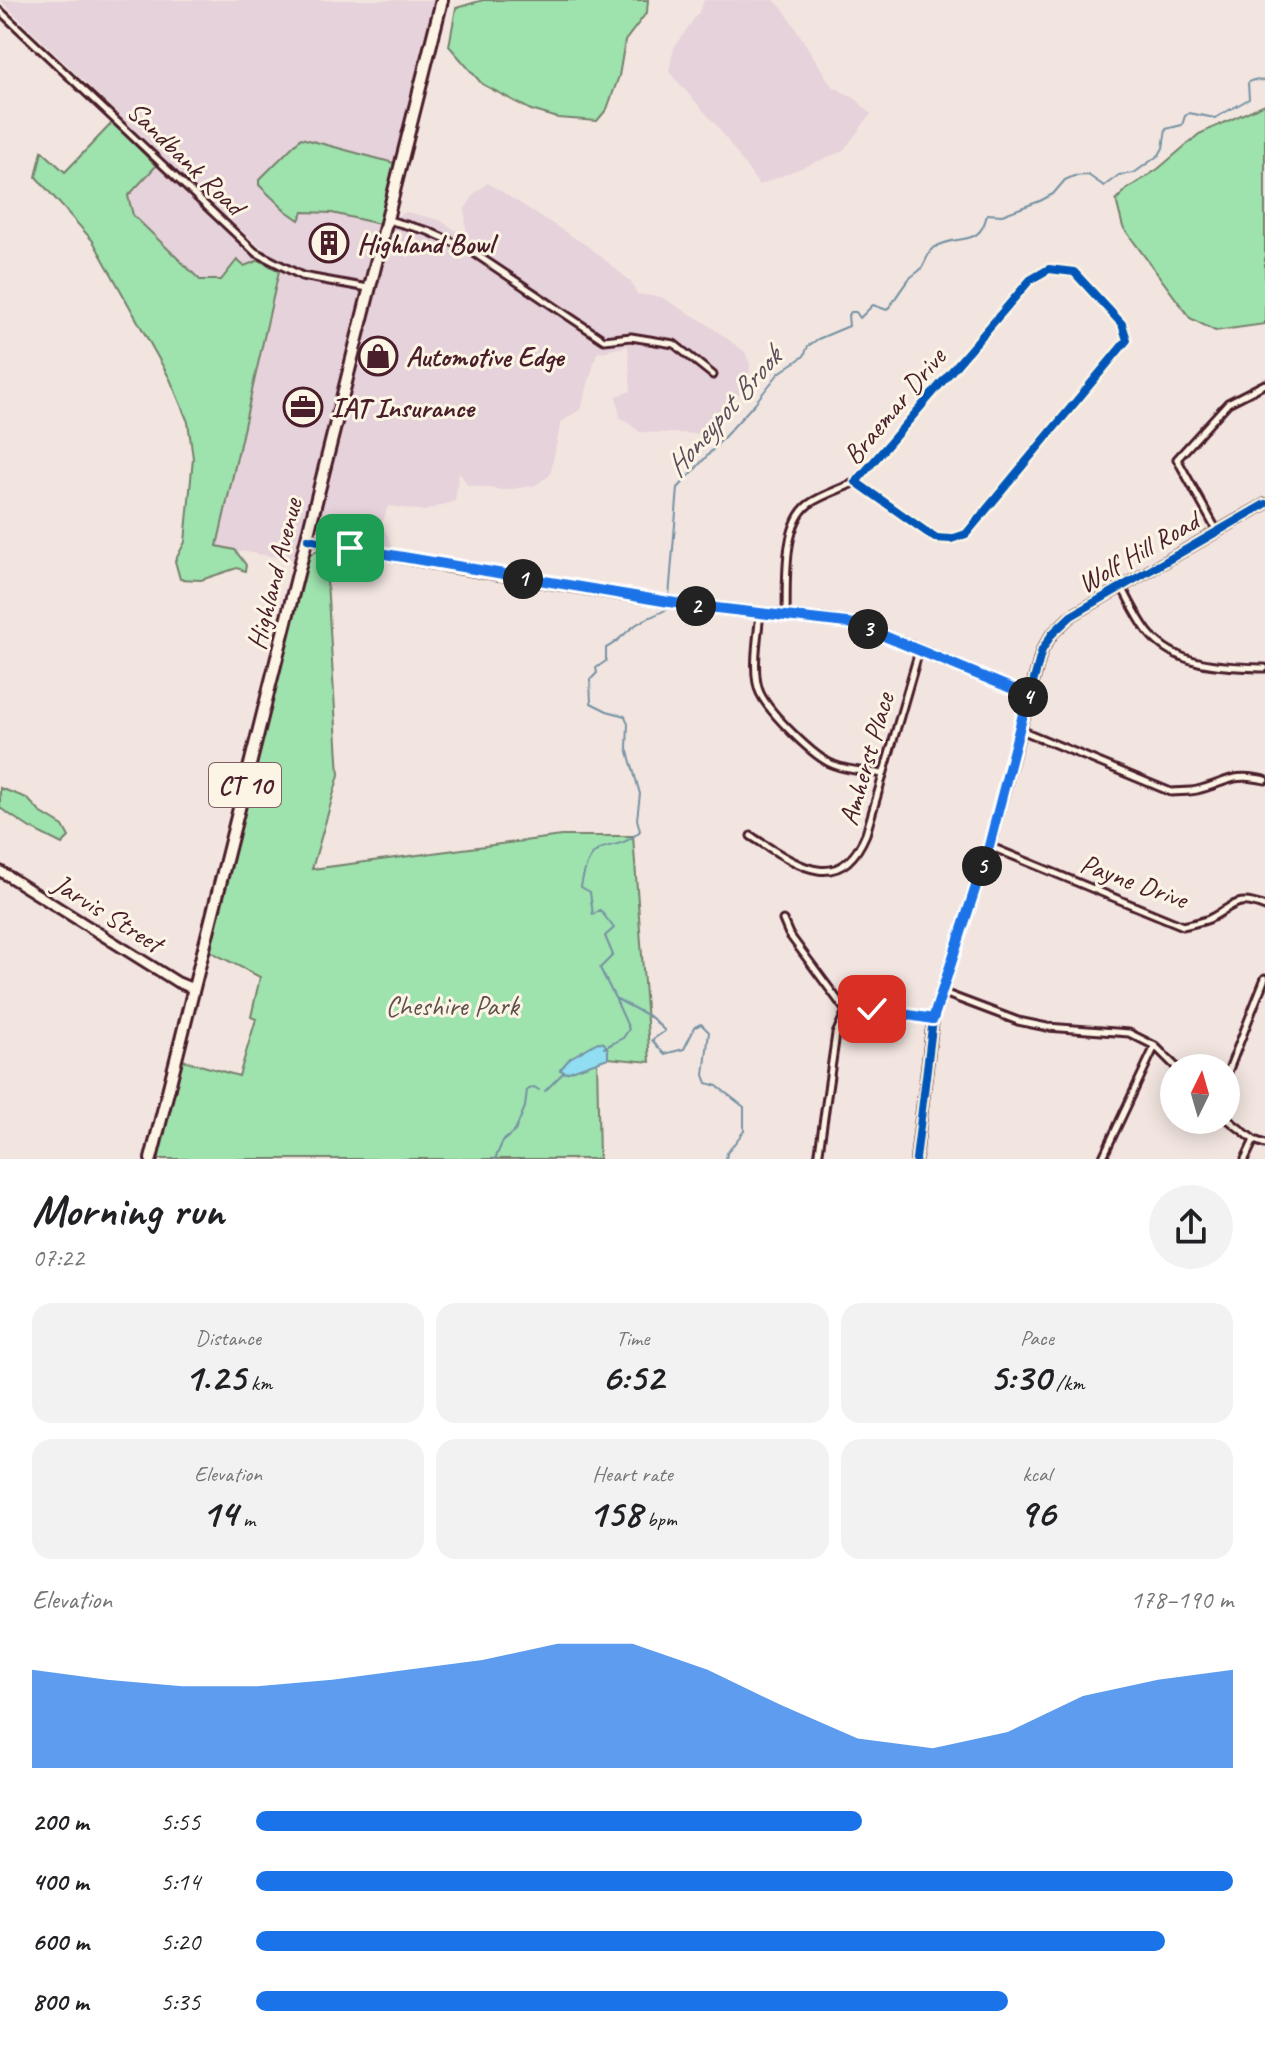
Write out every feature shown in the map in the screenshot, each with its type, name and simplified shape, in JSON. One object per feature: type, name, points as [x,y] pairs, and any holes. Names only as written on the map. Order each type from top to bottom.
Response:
[{"type":"highway","name":"Highland Avenue","points":[[151,1159],[442,0]]},
{"type":"street","name":"Sandbank Road","points":[[0,11],[255,252],[302,276],[371,289]]},
{"type":"street","points":[[388,220],[428,231],[468,249],[604,340],[631,337],[674,344],[713,375]]},
{"type":"street","name":"Braemar Drive","points":[[786,615],[790,536],[796,520],[808,505],[856,482],[1030,280],[1049,269],[1074,272],[1122,324],[1127,340],[966,534],[951,539],[935,538],[856,482]]},
{"type":"street","points":[[1217,531],[1177,459],[1228,403],[1265,384]]},
{"type":"street","name":"Wolf Hill Road","points":[[916,1159],[933,1019],[989,846],[1042,650],[1052,634],[1071,616],[1265,504]]},
{"type":"street","points":[[308,539],[444,566],[675,603],[855,624],[1028,695]]},
{"type":"street","points":[[1122,587],[1148,633],[1180,657],[1221,667],[1265,668]]},
{"type":"street","points":[[760,612],[756,662],[759,691],[774,711],[819,757],[834,765],[883,774]]},
{"type":"street","name":"Amherst Place","points":[[751,836],[797,865],[833,872],[846,866],[859,850],[866,834],[919,651]]},
{"type":"street","points":[[1021,729],[1171,792],[1196,790],[1231,777],[1247,776],[1265,780]]},
{"type":"street","name":"Payne Drive","points":[[989,846],[1183,926],[1207,920],[1235,902],[1251,901],[1265,907]]},
{"type":"street","name":"Jarvis Street","points":[[0,871],[165,975],[194,989]]},
{"type":"street","points":[[783,920],[789,934],[846,1011]]},
{"type":"street","points":[[1235,1054],[1265,978]]},
{"type":"street","points":[[941,992],[1018,1021],[1047,1027],[1129,1033],[1155,1046],[1163,1054]]},
{"type":"street","points":[[846,1011],[872,1009],[933,1019]]},
{"type":"street","points":[[818,1159],[836,1034],[846,1011]]},
{"type":"street","points":[[1102,1159],[1155,1046]]},
{"type":"street","points":[[1240,1129],[1265,1144]]},
{"type":"street","points":[[1245,1159],[1254,1140]]},
{"type":"shaded area","points":[[0,0],[437,0],[381,223],[406,212],[440,220],[466,237],[465,209],[475,193],[488,183],[592,249],[631,282],[637,294],[661,297],[706,323],[745,352],[750,364],[749,384],[700,434],[640,432],[620,417],[616,396],[631,391],[628,346],[597,353],[581,409],[561,422],[550,475],[534,486],[503,490],[467,485],[459,471],[455,501],[424,511],[388,506],[382,524],[395,552],[320,533],[298,561],[217,547],[279,271],[288,275],[289,262],[270,254],[219,212]]},
{"type":"shaded area","points":[[704,0],[774,0],[784,10],[832,86],[856,99],[871,114],[843,151],[759,185],[717,126],[669,72],[674,47]]},
{"type":"shaded area","points":[[156,166],[259,260],[221,280],[200,280],[133,215],[129,206],[128,196]]},
{"type":"green space","points":[[483,0],[648,0],[647,12],[625,41],[619,76],[607,109],[597,121],[558,118],[531,110],[482,84],[449,46],[456,8]]},
{"type":"green space","points":[[1265,104],[1265,324],[1215,331],[1190,318],[1123,227],[1116,200],[1199,134]]},
{"type":"green space","points":[[113,122],[156,166],[128,196],[133,215],[200,280],[221,280],[237,260],[244,266],[259,260],[279,271],[217,546],[235,550],[246,565],[245,571],[237,568],[201,580],[180,579],[175,561],[185,542],[193,458],[188,422],[170,379],[93,241],[36,177],[42,151],[65,172]]},
{"type":"green space","points":[[301,138],[394,163],[380,224],[332,213],[303,212],[299,220],[259,185],[259,180]]},
{"type":"green space","name":"Cheshire Park","points":[[320,548],[337,551],[327,581],[339,775],[312,869],[561,836],[633,836],[650,1062],[597,1057],[599,1159],[157,1159],[182,1060],[239,1076],[256,1019],[251,1017],[260,977],[211,952],[212,942],[309,556]]},
{"type":"green space","points":[[0,788],[27,798],[40,812],[63,826],[69,837],[62,844],[0,808]]},
{"type":"water","points":[[598,1042],[604,1043],[608,1058],[566,1073],[560,1070],[570,1058]]},
{"type":"waterway","name":"Honeypot Brook","points":[[669,597],[678,488],[779,373],[804,356],[808,346],[849,326],[848,315],[851,312],[856,312],[860,318],[873,305],[887,310],[932,250],[947,242],[975,235],[987,214],[1002,215],[1040,201],[1074,176],[1088,175],[1104,186],[1119,175],[1134,173],[1159,155],[1166,129],[1182,125],[1189,113],[1215,118],[1249,99],[1248,83],[1265,81]]},
{"type":"waterway","name":"Honeypot Brook","points":[[668,603],[667,609],[637,624],[606,648],[606,661],[596,668],[597,673],[590,680],[591,703],[625,716],[628,724],[627,748],[640,794],[637,819],[640,831],[630,839],[597,851],[585,869],[581,887],[590,892],[593,915],[600,910],[614,928],[605,936],[613,955],[600,968],[615,998],[652,1018],[665,1031],[652,1040],[664,1054],[684,1049],[695,1027],[701,1024],[709,1032],[704,1075],[707,1083],[717,1086],[744,1107],[744,1131],[727,1153],[726,1159]]},
{"type":"waterway","points":[[604,1048],[623,1038],[629,1029],[616,1000]]},
{"type":"waterway","points":[[545,1091],[564,1072]]},
{"type":"waterway","points":[[495,1159],[503,1141],[515,1131],[525,1107],[527,1090],[534,1087],[539,1090]]},
{"type":"cycle path","points":[[1049,269],[1074,272],[1122,324],[1127,340],[966,534],[951,539],[935,538],[856,482],[1030,280],[1049,269]]},
{"type":"cycle path","points":[[916,1159],[933,1019],[989,846],[1042,650],[1052,634],[1071,616],[1265,504]]},
{"type":"cycle path","points":[[308,539],[444,566],[681,604],[855,624],[1028,695]]},
{"type":"place","name":"Highland Bowl","points":[[329,243]]},
{"type":"place","name":"Automotive Edge","points":[[378,356]]},
{"type":"place","name":"IAT Insurance","points":[[303,407]]},
{"type":"route","points":[[350,548],[681,604],[839,620],[1028,695],[989,846],[933,1019],[872,1009]]}]
